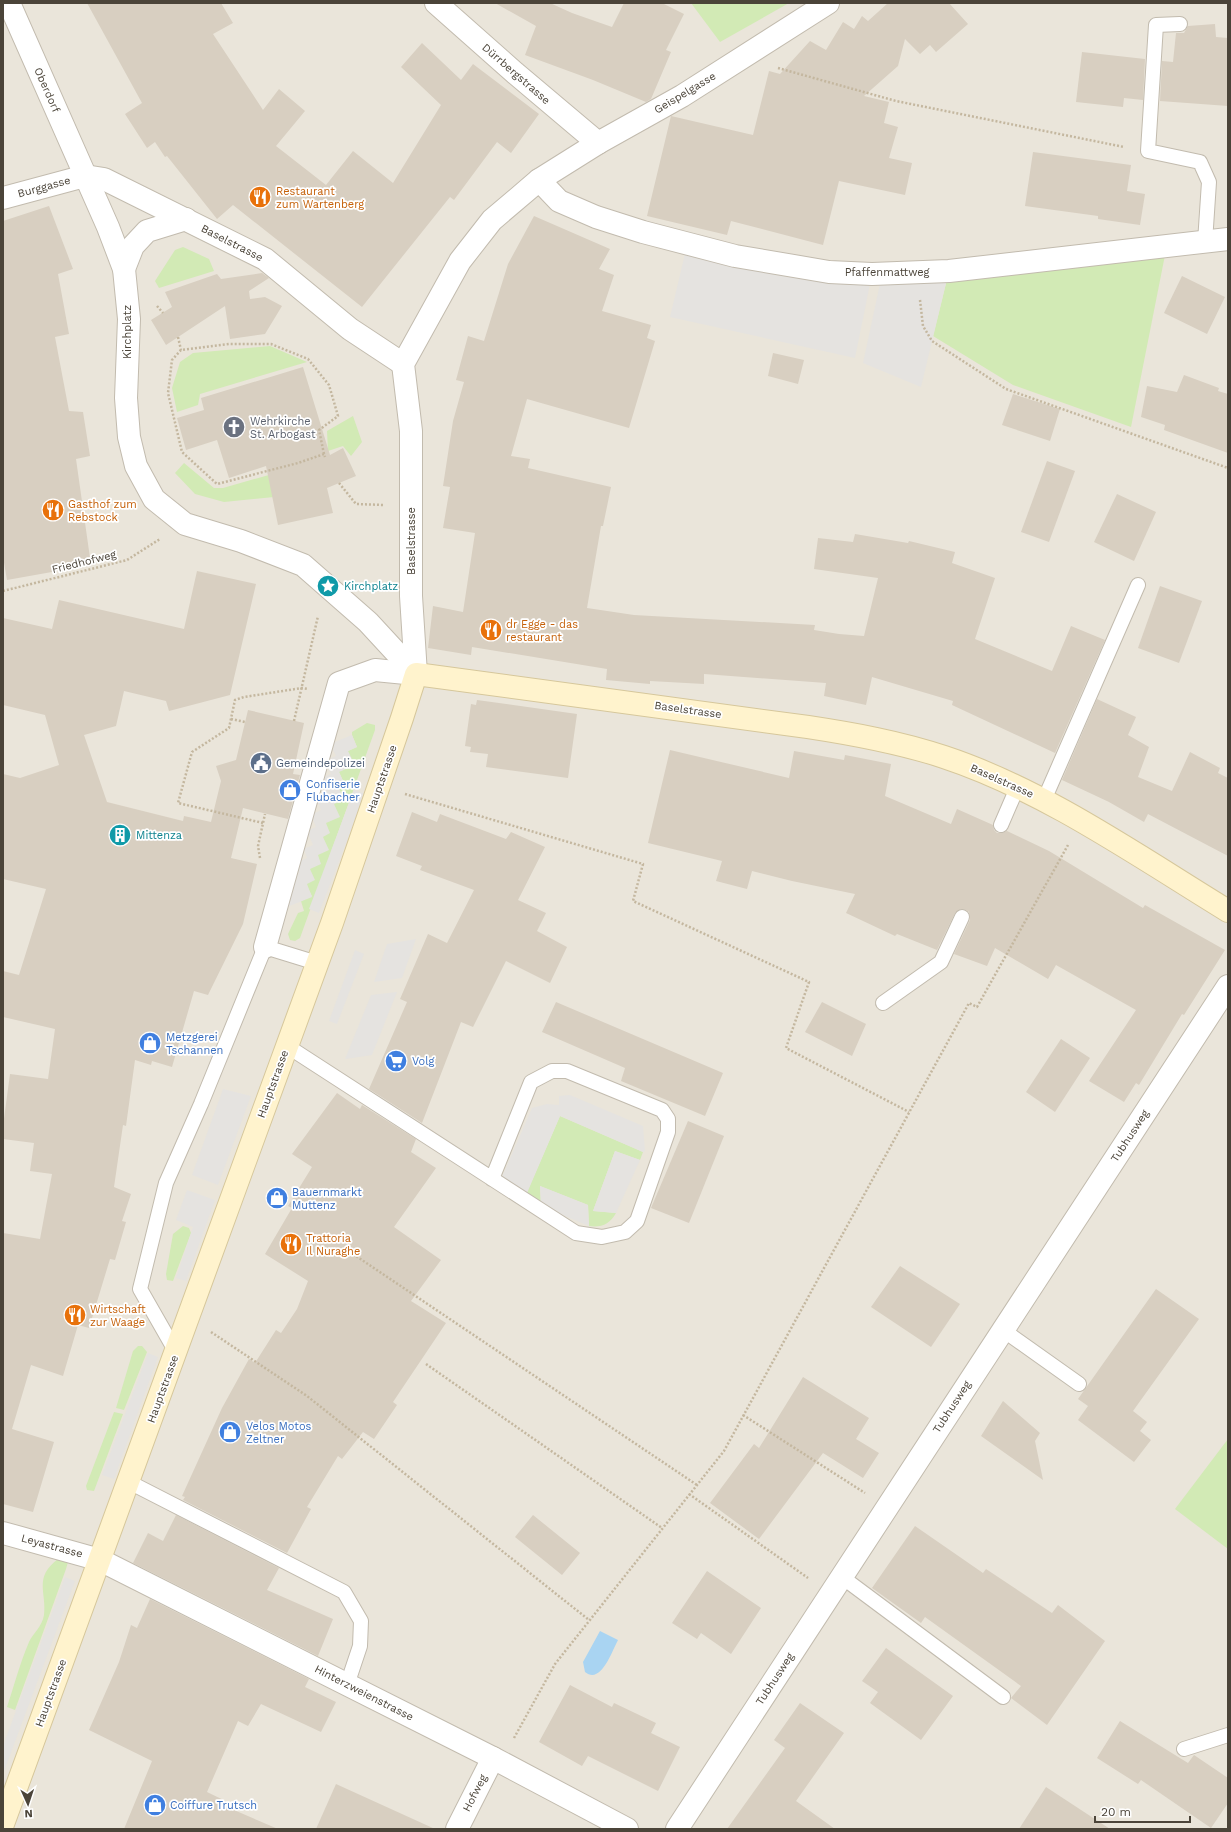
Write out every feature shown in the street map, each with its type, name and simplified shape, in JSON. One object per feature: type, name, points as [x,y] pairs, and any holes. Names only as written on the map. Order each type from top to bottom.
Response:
[{"type":"street","name":"Oberdorf","points":[[9,3],[85,176]]},
{"type":"street","name":"Dürrbergstrasse","points":[[436,3],[515,73],[598,143]]},
{"type":"street","name":"Geispelgasse","points":[[539,180],[598,143],[682,96],[828,3]]},
{"type":"street","name":"Burggasse","points":[[3,198],[85,176]]},
{"type":"street","name":"Baselstrasse","points":[[85,176],[104,179],[265,259],[350,329],[403,364],[411,431],[411,596],[416,674],[859,734],[900,743],[945,757],[1044,800],[1228,911]]},
{"type":"street","name":"Kirchplatz","points":[[85,176],[108,227],[124,269],[129,319],[126,398],[129,437],[136,466],[154,499],[185,524],[241,541],[303,565],[368,622],[416,674]]},
{"type":"street","name":"Pfaffenmattweg","points":[[539,180],[560,201],[596,217],[687,245],[735,256],[830,272],[872,274],[949,271],[1228,239]]},
{"type":"street","points":[[403,364],[460,261],[492,220],[539,180]]},
{"type":"street","name":"Kirchplatz","points":[[124,269],[133,246],[147,231],[186,219]]},
{"type":"street","points":[[265,947],[339,683],[375,670],[416,674]]},
{"type":"street","name":"Hauptstrasse","points":[[3,1824],[317,963],[379,787],[416,674]]},
{"type":"street","name":"Tubhusweg","points":[[677,1829],[1228,986]]},
{"type":"street","name":"Leyastrasse","points":[[3,1533],[100,1560]]},
{"type":"street","name":"Hinterzweienstrasse","points":[[100,1560],[497,1760],[627,1829]]},
{"type":"street","name":"Hofweg","points":[[457,1829],[497,1760]]},
{"type":"lane","points":[[1180,24],[1156,25],[1148,151],[1200,162],[1209,182],[1205,242]]},
{"type":"lane","points":[[1044,800],[1138,585]]},
{"type":"lane","points":[[1001,825],[1017,788]]},
{"type":"lane","points":[[883,1003],[941,962],[962,917]]},
{"type":"lane","points":[[176,1352],[140,1289],[166,1183],[201,1104],[265,947],[317,963]]},
{"type":"lane","points":[[287,1046],[492,1179],[576,1233],[602,1237],[625,1232],[637,1221],[668,1132],[668,1119],[662,1110],[567,1071],[552,1071],[531,1082],[492,1179]]},
{"type":"lane","points":[[1003,1330],[1079,1384]]},
{"type":"lane","points":[[129,1482],[344,1592],[361,1621],[360,1646],[347,1684]]},
{"type":"lane","points":[[836,1586],[1003,1697]]},
{"type":"lane","points":[[1184,1749],[1228,1734]]},
{"type":"path","points":[[744,57],[850,89],[896,101],[1148,151]]},
{"type":"path","points":[[917,273],[923,326],[932,341],[1006,389],[1228,468]]},
{"type":"path","points":[[178,337],[181,350]]},
{"type":"path","points":[[229,344],[271,344],[308,359],[329,385],[338,416],[319,430],[324,455],[217,484],[182,452],[168,394],[172,360],[181,350],[229,344]]},
{"type":"path","points":[[339,483],[356,504],[411,506]]},
{"type":"path","name":"Friedhofweg","points":[[3,591],[127,560],[185,524]]},
{"type":"path","points":[[294,721],[326,585]]},
{"type":"path","points":[[263,823],[178,803],[192,752],[229,728],[235,700],[244,697],[302,688],[335,696]]},
{"type":"path","points":[[231,719],[245,722]]},
{"type":"path","points":[[379,787],[643,864],[633,902],[809,982],[786,1048],[909,1112]]},
{"type":"path","points":[[497,1760],[555,1664],[724,1451],[969,1002],[977,1007],[1081,822]]},
{"type":"path","points":[[353,1254],[697,1484]]},
{"type":"path","points":[[188,1317],[307,1396],[589,1620]]},
{"type":"path","points":[[426,1364],[662,1528]]},
{"type":"path","points":[[743,1415],[887,1507]]},
{"type":"path","points":[[689,1494],[836,1586]]},
{"type":"shaded area","points":[[3,3],[1228,3],[1228,1829],[3,1829]]},
{"type":"shaded area","points":[[687,245],[872,274],[855,358],[670,317]]},
{"type":"shaded area","points":[[949,271],[921,387],[863,363],[882,274]]},
{"type":"shaded area","points":[[352,735],[357,747],[348,751],[355,765],[339,772],[345,785],[339,788],[344,800],[334,804],[340,817],[326,823],[330,833],[323,837],[329,850],[318,855],[321,864],[310,869],[315,880],[307,884],[312,897],[287,907],[282,895],[294,890],[289,879],[299,874],[294,864],[307,858],[304,849],[313,845],[307,831],[316,827],[311,815],[321,810],[316,797],[326,792],[320,779],[331,774],[325,761],[336,756],[330,744]]},
{"type":"shaded area","points":[[354,790],[365,794],[319,913],[309,909]]},
{"type":"shaded area","points":[[416,939],[402,978],[374,982],[387,944]]},
{"type":"shaded area","points":[[355,950],[364,954],[337,1024],[329,1021]]},
{"type":"shaded area","points":[[397,992],[372,1055],[345,1059],[371,995]]},
{"type":"shaded area","points":[[223,1089],[251,1096],[218,1185],[192,1175]]},
{"type":"shaded area","points":[[570,1095],[643,1126],[645,1151],[643,1152],[560,1116],[527,1193],[517,1192],[502,1177],[532,1108],[547,1104],[559,1105],[559,1096]]},
{"type":"shaded area","points":[[615,1151],[640,1160],[616,1213],[593,1211]]},
{"type":"shaded area","points":[[540,1186],[588,1205],[589,1226],[541,1206]]},
{"type":"shaded area","points":[[187,1190],[215,1200],[186,1281],[176,1278],[193,1227],[176,1220]]},
{"type":"shaded area","points":[[148,1353],[158,1357],[114,1479],[102,1475]]},
{"type":"shaded area","points":[[65,1577],[75,1581],[3,1774],[3,1746]]},
{"type":"green space","points":[[691,3],[789,3],[720,42]]},
{"type":"green space","points":[[1167,245],[1131,427],[1013,385],[933,336],[949,271]]},
{"type":"green space","points":[[183,247],[209,259],[214,271],[159,288],[155,281],[175,250]]},
{"type":"green space","points":[[270,346],[307,362],[200,394],[198,405],[177,412],[172,388],[180,362],[193,353]]},
{"type":"green space","points":[[353,416],[362,442],[351,456],[343,446],[328,451],[327,431]]},
{"type":"green space","points":[[184,463],[214,488],[223,488],[307,464],[274,497],[224,502],[195,494],[175,473]]},
{"type":"green space","points":[[367,723],[375,725],[375,730],[300,938],[295,941],[290,940],[288,934],[298,913],[304,911],[301,901],[312,896],[306,884],[310,869],[317,855],[325,823],[334,804],[339,788],[345,785],[339,772],[348,751],[357,747],[352,732]]},
{"type":"green space","points":[[560,1116],[643,1152],[640,1160],[615,1151],[593,1211],[616,1213],[611,1220],[601,1226],[589,1226],[588,1205],[540,1186],[541,1206],[517,1192],[527,1192]]},
{"type":"green space","points":[[183,1226],[189,1228],[191,1233],[173,1281],[167,1280],[166,1274],[173,1234]]},
{"type":"green space","points":[[138,1346],[142,1346],[147,1352],[124,1410],[116,1408],[133,1351]]},
{"type":"green space","points":[[114,1412],[123,1414],[94,1491],[87,1490],[86,1486]]},
{"type":"green space","points":[[1228,1439],[1228,1549],[1175,1509]]},
{"type":"green space","points":[[58,1559],[68,1562],[15,1710],[7,1707],[29,1642],[44,1615],[43,1579],[50,1566]]},
{"type":"water","points":[[600,1631],[618,1640],[605,1665],[596,1674],[591,1675],[585,1672],[583,1662]]},
{"type":"building","points":[[87,3],[221,3],[233,23],[213,34],[263,110],[279,89],[305,111],[276,146],[326,185],[353,151],[393,183],[441,105],[401,67],[422,43],[461,80],[473,64],[539,114],[511,153],[497,142],[454,200],[450,197],[362,307],[233,205],[217,219],[167,156],[165,157],[155,142],[147,148],[125,114],[142,103]]},
{"type":"building","points":[[495,3],[550,3],[572,13],[612,27],[624,3],[662,3],[684,14],[666,50],[671,52],[651,99],[646,102],[593,80],[525,55],[536,26]]},
{"type":"building","points":[[888,3],[949,3],[968,24],[936,52],[930,45],[920,54],[905,39],[898,66],[864,96],[889,102],[884,123],[898,127],[889,158],[912,163],[905,195],[839,181],[823,245],[731,221],[727,235],[647,216],[671,116],[753,135],[769,71],[780,74],[810,41],[826,50],[843,22],[854,29],[862,16],[868,21]]},
{"type":"building","points":[[1215,24],[1216,37],[1228,38],[1228,106],[1160,101],[1162,61],[1173,62],[1176,33],[1184,33],[1188,26]]},
{"type":"building","points":[[1082,52],[1145,59],[1143,100],[1124,98],[1123,107],[1076,102]]},
{"type":"building","points":[[1033,152],[1131,165],[1127,191],[1145,194],[1140,225],[1098,219],[1098,216],[1025,206]]},
{"type":"building","points":[[49,206],[73,269],[58,274],[69,334],[55,337],[69,411],[83,412],[90,456],[76,459],[91,565],[7,580],[3,557],[3,221]]},
{"type":"building","points":[[534,216],[610,249],[599,269],[614,275],[602,311],[651,325],[647,338],[655,341],[629,428],[527,399],[511,456],[530,459],[528,468],[611,487],[603,526],[601,526],[587,608],[634,615],[815,625],[814,630],[864,636],[878,578],[814,569],[818,538],[853,542],[855,534],[908,543],[909,541],[955,552],[952,563],[995,578],[975,639],[1052,671],[1071,626],[1105,640],[1055,753],[952,705],[953,701],[872,677],[866,705],[824,696],[826,683],[704,674],[704,684],[650,681],[650,684],[606,680],[607,669],[472,647],[471,655],[428,648],[433,606],[463,612],[475,533],[443,528],[450,487],[443,486],[453,421],[464,382],[456,380],[468,336],[484,341],[508,264]]},
{"type":"building","points":[[262,273],[269,278],[249,291],[250,299],[265,297],[282,306],[265,334],[230,339],[225,306],[166,345],[151,320],[172,307],[165,292],[217,274],[221,279]]},
{"type":"building","points":[[1182,276],[1225,297],[1207,334],[1164,313]]},
{"type":"building","points":[[773,353],[804,360],[798,384],[768,376]]},
{"type":"building","points":[[303,367],[330,455],[343,448],[356,476],[327,488],[333,513],[278,525],[266,466],[229,478],[217,440],[186,450],[177,418],[204,410],[201,398]]},
{"type":"building","points":[[1184,375],[1219,388],[1218,391],[1228,394],[1228,453],[1164,430],[1165,425],[1141,417],[1147,386],[1177,392]]},
{"type":"building","points":[[1013,394],[1060,409],[1050,441],[1002,425]]},
{"type":"building","points":[[1047,461],[1075,471],[1049,542],[1021,532]]},
{"type":"building","points":[[1117,494],[1156,512],[1134,561],[1094,542]]},
{"type":"building","points":[[197,571],[256,584],[230,695],[169,711],[166,701],[124,691],[116,726],[84,735],[107,802],[183,821],[184,816],[211,822],[221,781],[216,766],[236,760],[248,710],[304,723],[293,774],[300,775],[288,819],[243,808],[231,858],[257,864],[243,924],[208,995],[194,991],[172,1067],[152,1061],[151,1065],[135,1060],[126,1126],[123,1125],[114,1187],[131,1194],[122,1221],[126,1222],[115,1260],[110,1259],[89,1328],[78,1325],[63,1376],[31,1365],[12,1429],[54,1442],[33,1512],[3,1504],[3,1233],[40,1239],[52,1174],[30,1171],[34,1143],[3,1139],[3,1126],[10,1074],[48,1079],[55,1029],[3,1017],[3,971],[19,975],[46,889],[3,879],[3,774],[20,778],[59,765],[45,715],[3,705],[3,618],[52,629],[59,600],[184,629]]},
{"type":"building","points":[[1160,586],[1202,601],[1179,663],[1138,648]]},
{"type":"building","points":[[1097,699],[1136,717],[1128,735],[1149,747],[1138,777],[1172,791],[1190,752],[1220,768],[1218,773],[1228,778],[1228,856],[1148,814],[1144,822],[1109,802],[1062,780]]},
{"type":"building","points":[[477,700],[577,714],[568,778],[486,767],[488,754],[470,752],[471,747],[465,746],[471,704],[476,705]]},
{"type":"building","points":[[670,750],[789,778],[794,751],[844,760],[845,755],[891,764],[885,796],[951,824],[957,809],[993,825],[994,830],[997,833],[1007,831],[1049,851],[1143,908],[1145,905],[1225,950],[1184,1015],[1182,1014],[1139,1085],[1136,1083],[1124,1102],[1089,1081],[1136,1010],[1056,965],[1048,979],[995,948],[987,966],[954,954],[970,920],[969,912],[966,910],[961,909],[955,913],[937,950],[897,934],[895,936],[846,913],[855,894],[752,871],[747,889],[716,881],[722,861],[648,843]]},
{"type":"building","points":[[412,812],[437,822],[440,814],[506,839],[511,832],[545,847],[518,900],[546,913],[537,931],[567,947],[550,983],[506,961],[473,1027],[461,1022],[422,1123],[369,1089],[407,1002],[400,999],[428,934],[447,943],[474,890],[420,870],[422,866],[396,856]]},
{"type":"building","points":[[556,1002],[723,1073],[705,1116],[621,1081],[625,1068],[542,1032]]},
{"type":"building","points":[[822,1002],[866,1024],[852,1056],[805,1032]]},
{"type":"building","points":[[1061,1039],[1090,1058],[1055,1112],[1026,1092]]},
{"type":"building","points":[[337,1093],[360,1109],[362,1105],[416,1139],[411,1152],[436,1168],[394,1227],[441,1260],[411,1301],[446,1323],[393,1402],[397,1405],[374,1439],[363,1432],[342,1459],[338,1456],[307,1507],[311,1509],[287,1553],[183,1500],[185,1497],[182,1496],[222,1408],[249,1359],[255,1363],[276,1330],[281,1333],[297,1309],[308,1281],[265,1254],[292,1208],[288,1206],[312,1167],[292,1154]]},
{"type":"building","points":[[688,1121],[724,1136],[689,1223],[651,1208]]},
{"type":"building","points":[[900,1266],[960,1304],[931,1347],[871,1307]]},
{"type":"building","points":[[1156,1289],[1199,1319],[1133,1411],[1147,1422],[1140,1431],[1151,1440],[1134,1462],[1078,1420],[1088,1406],[1078,1399]]},
{"type":"building","points":[[803,1377],[869,1418],[856,1439],[879,1453],[863,1478],[823,1453],[759,1539],[710,1503],[754,1444],[759,1448]]},
{"type":"building","points":[[1003,1401],[1040,1433],[1035,1441],[1043,1480],[981,1436]]},
{"type":"building","points":[[176,1515],[279,1568],[267,1590],[333,1619],[318,1656],[133,1563],[148,1533],[163,1541]]},
{"type":"building","points":[[533,1515],[580,1553],[562,1575],[515,1537]]},
{"type":"building","points":[[915,1526],[983,1573],[986,1569],[1052,1613],[1058,1605],[1105,1641],[1047,1725],[1011,1698],[1021,1686],[925,1617],[921,1623],[872,1588]]},
{"type":"building","points":[[707,1571],[761,1608],[731,1654],[701,1633],[697,1639],[672,1623]]},
{"type":"building","points":[[150,1599],[309,1679],[305,1687],[336,1702],[321,1732],[261,1704],[248,1726],[238,1721],[207,1792],[236,1806],[234,1810],[278,1829],[124,1829],[152,1761],[89,1730],[119,1662],[131,1625],[137,1628]]},
{"type":"building","points":[[886,1648],[953,1696],[921,1740],[870,1703],[878,1692],[862,1681]]},
{"type":"building","points":[[570,1685],[612,1707],[614,1703],[656,1723],[651,1733],[680,1747],[658,1791],[588,1756],[582,1766],[539,1742]]},
{"type":"building","points":[[800,1703],[844,1733],[796,1801],[835,1829],[727,1829],[785,1748],[774,1740]]},
{"type":"building","points":[[1120,1721],[1188,1763],[1194,1755],[1228,1778],[1228,1803],[1211,1828],[1141,1780],[1138,1784],[1097,1758]]},
{"type":"building","points":[[336,1784],[435,1829],[316,1829]]},
{"type":"building","points":[[1046,1787],[1110,1829],[1019,1829]]},
{"type":"place","name":"Restaurant zum Wartenberg","points":[[260,197]]},
{"type":"place","name":"Wehrkirche St. Arbogast","points":[[234,427]]},
{"type":"place","name":"Gasthof zum Rebstock","points":[[53,510]]},
{"type":"place","name":"Kirchplatz","points":[[328,586]]},
{"type":"place","name":"dr Egge - das restaurant","points":[[491,630]]},
{"type":"place","name":"Gemeindepolizei","points":[[261,763]]},
{"type":"place","name":"Confiserie Flubacher","points":[[290,790]]},
{"type":"place","name":"Mittenza","points":[[120,835]]},
{"type":"place","name":"Metzgerei Tschannen","points":[[150,1043]]},
{"type":"place","name":"Volg","points":[[396,1061]]},
{"type":"place","name":"Bauernmarkt Muttenz","points":[[277,1198]]},
{"type":"place","name":"Trattoria Il Nuraghe","points":[[291,1244]]},
{"type":"place","name":"Wirtschaft zur Waage","points":[[75,1315]]},
{"type":"place","name":"Velos Motos Zeltner","points":[[230,1432]]},
{"type":"place","name":"Coiffure Trutsch","points":[[155,1805]]}]
